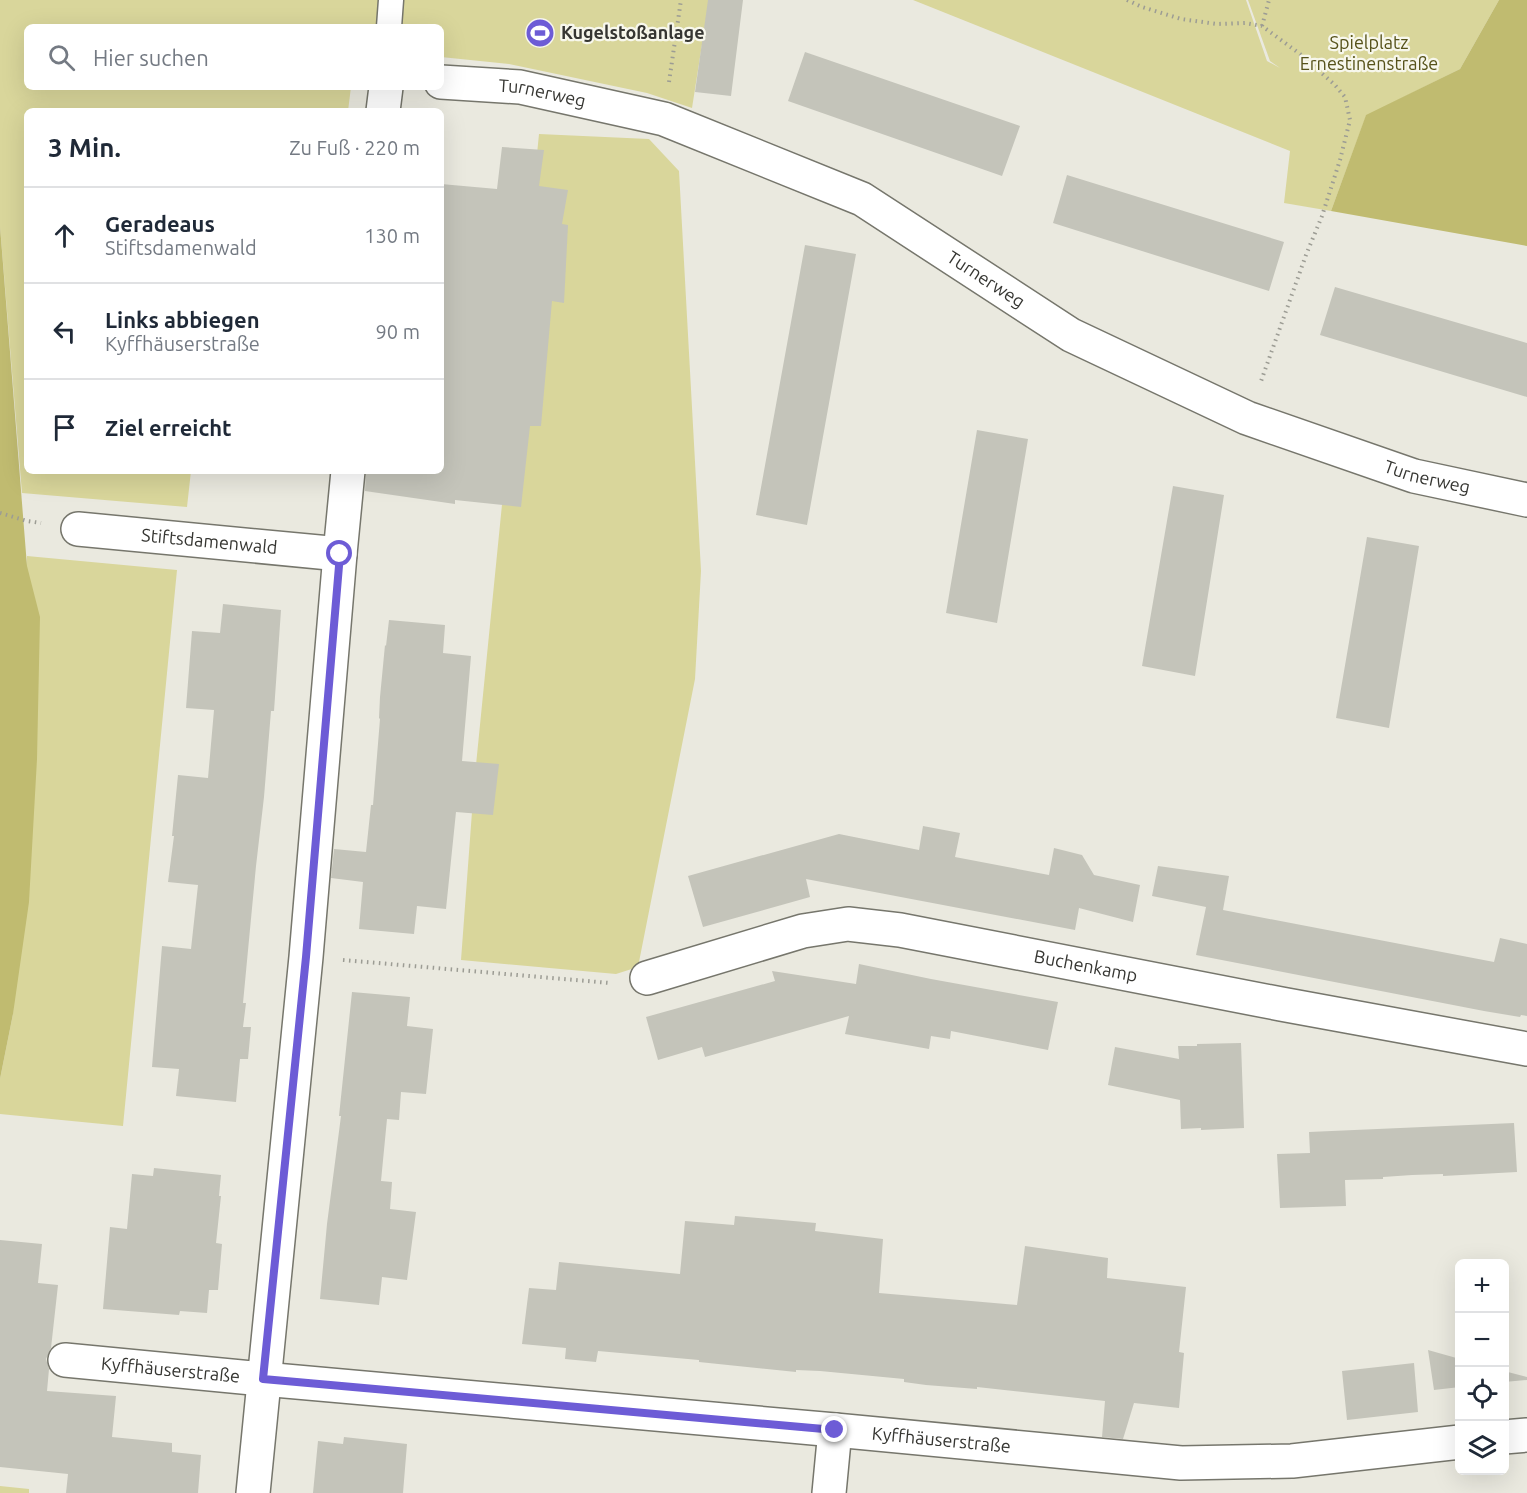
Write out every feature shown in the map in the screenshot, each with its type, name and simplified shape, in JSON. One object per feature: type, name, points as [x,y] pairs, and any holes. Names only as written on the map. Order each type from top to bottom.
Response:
[{"type":"street","name":"Turnerweg","points":[[444,82],[520,87],[664,119],[862,200],[1071,334],[1247,418],[1413,476],[1527,500]]},
{"type":"street","points":[[383,108],[386,90]]},
{"type":"street","points":[[253,1493],[306,957],[348,474]]},
{"type":"street","name":"Stiftsdamenwald","points":[[78,529],[340,554]]},
{"type":"street","name":"Buchenkamp","points":[[646,978],[804,931],[848,924],[900,930],[1527,1049]]},
{"type":"street","name":"Kyffhäuserstraße","points":[[65,1360],[1181,1463],[1292,1461],[1455,1443]]},
{"type":"street","points":[[829,1493],[835,1430]]},
{"type":"street","points":[[1509,1437],[1527,1435]]},
{"type":"lane","points":[[389,24],[391,0]]},
{"type":"path","points":[[664,119],[681,0]]},
{"type":"path","points":[[1127,0],[1181,19],[1217,24],[1245,23],[1262,26],[1300,54],[1345,97],[1350,120],[1340,160],[1322,216],[1247,418]]},
{"type":"path","points":[[1262,26],[1269,0]]},
{"type":"path","points":[[306,957],[613,983],[646,978]]},
{"type":"green space","points":[[0,0],[709,0],[692,108],[647,93],[509,64],[444,57],[444,24],[24,24],[24,90],[351,90],[348,108],[24,108],[24,474],[191,474],[187,507],[22,493],[0,226]]},
{"type":"green space","name":"Spielplatz Ernestinenstraße","points":[[913,0],[1246,0],[1267,61],[1280,68],[1270,61],[1248,0],[1499,0],[1460,69],[1366,116],[1331,211],[1284,203],[1290,151]]},
{"type":"green space","points":[[539,134],[649,139],[679,171],[701,571],[695,679],[638,967],[616,974],[461,960],[474,785]]},
{"type":"green space","points":[[27,556],[177,570],[123,1126],[0,1114],[0,1079],[13,1014]]},
{"type":"green space","points":[[0,1486],[29,1489],[29,1493],[0,1493]]},
{"type":"shaded area","points":[[1499,0],[1527,0],[1527,246],[1331,211],[1366,115],[1460,69]]},
{"type":"shaded area","points":[[0,226],[27,566],[40,617],[37,759],[29,902],[13,1014],[0,1079]]},
{"type":"building","points":[[708,0],[743,0],[731,96],[695,92]]},
{"type":"building","points":[[805,52],[1020,126],[1002,176],[788,101]]},
{"type":"building","points":[[502,147],[544,150],[539,186],[568,190],[562,224],[568,225],[564,303],[552,301],[541,426],[530,426],[521,507],[455,500],[455,504],[365,491],[366,474],[444,474],[444,184],[497,189]]},
{"type":"building","points":[[1067,175],[1284,242],[1269,291],[1053,223]]},
{"type":"building","points":[[805,245],[856,254],[807,525],[756,515]]},
{"type":"building","points":[[1335,287],[1527,343],[1527,397],[1320,335]]},
{"type":"building","points":[[977,430],[1028,439],[997,623],[946,613]]},
{"type":"building","points":[[1173,486],[1224,495],[1195,676],[1142,666]]},
{"type":"building","points":[[1367,537],[1419,546],[1389,728],[1336,718]]},
{"type":"building","points":[[223,604],[281,610],[274,711],[271,711],[243,1003],[246,1003],[243,1027],[251,1027],[248,1059],[240,1059],[236,1102],[176,1096],[179,1069],[152,1067],[162,946],[191,949],[198,885],[168,882],[178,775],[208,778],[214,710],[186,708],[192,631],[220,633]]},
{"type":"building","points":[[389,620],[445,625],[443,653],[471,656],[462,761],[499,764],[493,815],[456,812],[446,909],[417,906],[414,934],[359,929],[363,882],[331,878],[334,849],[366,852],[371,805],[373,805],[380,697]]},
{"type":"building","points":[[923,826],[960,833],[955,857],[1049,875],[1054,848],[1082,855],[1094,875],[1140,885],[1133,922],[1079,908],[1075,930],[806,879],[810,897],[703,927],[688,876],[839,834],[919,850]]},
{"type":"building","points":[[1158,866],[1229,876],[1223,910],[1494,962],[1500,938],[1527,944],[1527,1016],[1521,1015],[1520,1017],[1484,1011],[1196,955],[1206,907],[1152,896]]},
{"type":"building","points":[[859,964],[1058,1002],[1048,1050],[951,1031],[950,1039],[931,1036],[929,1049],[845,1034],[849,1016],[705,1057],[702,1047],[658,1060],[646,1017],[775,981],[772,971],[856,984]]},
{"type":"building","points":[[352,992],[410,997],[407,1026],[433,1029],[426,1094],[401,1092],[399,1120],[387,1119],[381,1181],[392,1182],[390,1209],[416,1212],[407,1280],[382,1277],[379,1305],[320,1299],[341,1116],[339,1116]]},
{"type":"building","points":[[1241,1043],[1244,1128],[1181,1129],[1180,1100],[1108,1085],[1115,1047],[1179,1059],[1178,1046]]},
{"type":"building","points":[[1514,1123],[1517,1172],[1443,1176],[1443,1174],[1412,1175],[1383,1177],[1383,1179],[1345,1180],[1346,1206],[1280,1208],[1277,1154],[1310,1153],[1309,1132]]},
{"type":"building","points":[[154,1168],[221,1175],[216,1243],[222,1244],[218,1290],[209,1290],[207,1313],[180,1311],[179,1315],[103,1309],[110,1227],[127,1229],[132,1174],[153,1176]]},
{"type":"building","points":[[735,1216],[816,1223],[815,1231],[883,1239],[879,1293],[1017,1305],[1025,1246],[1108,1258],[1107,1278],[1186,1287],[1179,1352],[1184,1353],[1179,1408],[1134,1403],[1123,1439],[1102,1437],[1105,1401],[977,1387],[977,1389],[926,1385],[904,1382],[904,1379],[820,1371],[796,1370],[796,1372],[598,1351],[596,1362],[565,1359],[566,1348],[522,1344],[529,1288],[556,1290],[559,1262],[680,1274],[685,1221],[734,1225]]},
{"type":"building","points":[[0,1240],[42,1244],[38,1283],[58,1285],[51,1348],[46,1359],[49,1369],[47,1391],[116,1396],[112,1437],[172,1443],[172,1452],[201,1455],[198,1493],[66,1493],[68,1474],[0,1467]]},
{"type":"building","points":[[1428,1350],[1455,1358],[1455,1388],[1434,1390]]},
{"type":"building","points":[[1414,1363],[1418,1412],[1347,1420],[1342,1371]]},
{"type":"building","points":[[1509,1372],[1527,1377],[1527,1380],[1509,1382]]},
{"type":"building","points":[[344,1437],[407,1444],[403,1493],[313,1493],[318,1441],[343,1444]]},
{"type":"place","name":"Kugelstoßanlage","points":[[540,33]]},
{"type":"route","points":[[340,554],[306,957],[263,1379],[835,1430]]}]
